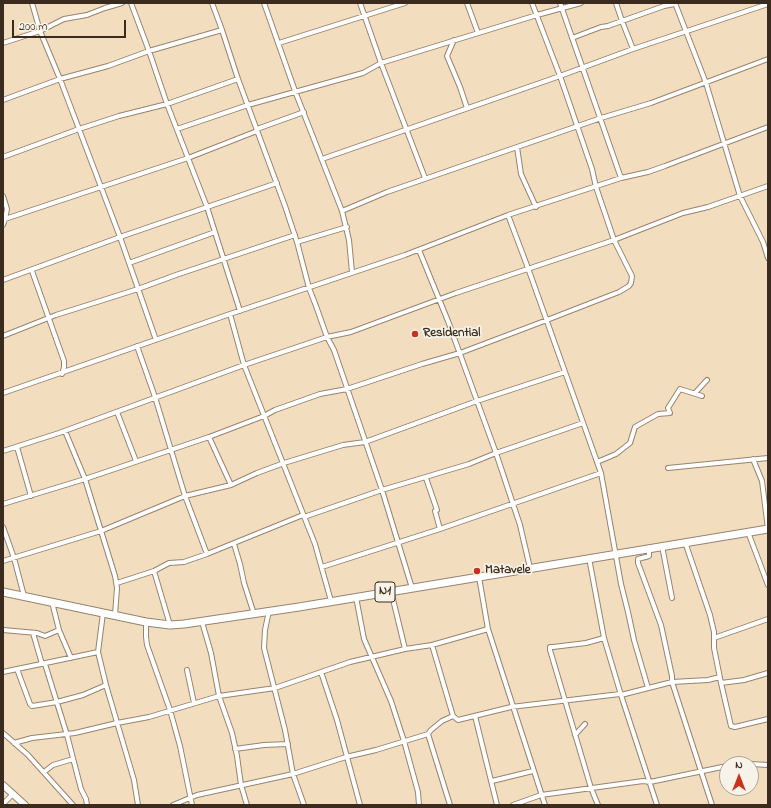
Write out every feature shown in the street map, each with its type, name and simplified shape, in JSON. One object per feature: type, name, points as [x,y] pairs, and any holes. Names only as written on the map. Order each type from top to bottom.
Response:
[{"type":"highway","name":"N1","points":[[3,592],[146,622],[170,625],[254,614],[768,529]]},
{"type":"main road","points":[[3,785],[25,805]]},
{"type":"street","points":[[32,3],[40,31],[60,79],[120,237],[156,340]]},
{"type":"street","points":[[3,43],[40,31],[69,18],[87,15],[122,3]]},
{"type":"street","points":[[131,3],[167,104],[207,207],[240,311]]},
{"type":"street","points":[[212,3],[295,235],[309,288],[327,337],[334,350],[382,490],[412,588]]},
{"type":"street","points":[[264,3],[295,91],[342,211],[346,227],[352,272]]},
{"type":"street","points":[[360,3],[381,63],[426,178]]},
{"type":"street","points":[[279,43],[405,3]]},
{"type":"street","points":[[467,3],[478,33]]},
{"type":"street","points":[[3,504],[85,479],[210,437],[264,416],[280,407],[320,394],[347,389],[460,353],[619,292],[629,286],[632,276],[614,240],[596,187],[592,169],[560,76],[532,3]]},
{"type":"street","points":[[560,3],[590,93],[621,178]]},
{"type":"street","points":[[177,129],[248,104],[363,72],[381,63],[581,3]]},
{"type":"street","points":[[616,3],[634,49]]},
{"type":"street","points":[[572,38],[675,3],[706,82],[740,196],[763,242],[768,258]]},
{"type":"street","points":[[322,159],[634,49],[768,4]]},
{"type":"street","points":[[3,100],[60,79],[108,66],[149,51],[222,30]]},
{"type":"street","points":[[454,40],[447,56],[467,108]]},
{"type":"street","points":[[342,211],[426,178],[600,118],[651,103],[768,59]]},
{"type":"street","points":[[3,157],[79,129],[119,116],[167,104],[238,79]]},
{"type":"street","points":[[5,219],[100,186],[188,158],[304,112]]},
{"type":"street","points":[[3,393],[62,374],[230,314],[419,250],[508,215],[621,178],[648,172],[768,127]]},
{"type":"street","points":[[517,147],[522,178],[533,201],[534,207]]},
{"type":"street","points":[[3,280],[120,237],[277,183]]},
{"type":"street","points":[[3,450],[17,447],[65,431],[244,365],[327,337],[351,332],[528,268],[614,240],[683,213],[708,208],[768,186]]},
{"type":"street","points":[[3,196],[7,209],[3,225]]},
{"type":"street","points":[[508,215],[547,320],[601,474],[615,554],[634,640],[648,688]]},
{"type":"street","points":[[297,242],[346,227]]},
{"type":"street","points":[[129,263],[215,232]]},
{"type":"street","points":[[3,336],[48,318],[295,235]]},
{"type":"street","points":[[763,242],[768,240]]},
{"type":"street","points":[[419,250],[460,353],[496,453],[513,504],[530,568]]},
{"type":"street","points":[[32,270],[64,360],[62,374]]},
{"type":"street","points":[[230,314],[244,365],[315,544],[331,601]]},
{"type":"street","points":[[138,346],[185,496],[207,554]]},
{"type":"street","points":[[3,561],[101,530],[185,496],[231,485],[284,463],[343,445],[365,442],[477,401],[565,372]]},
{"type":"street","points":[[695,393],[707,380]]},
{"type":"street","points":[[597,462],[616,454],[630,443],[635,427],[658,414],[670,413],[668,408],[680,389],[702,396]]},
{"type":"street","points":[[117,412],[136,461]]},
{"type":"street","points":[[117,582],[170,563],[184,562],[304,516],[382,490],[469,464],[583,422]]},
{"type":"street","points":[[65,431],[85,479],[117,582],[115,615]]},
{"type":"street","points":[[210,437],[231,485]]},
{"type":"street","points":[[17,447],[31,496]]},
{"type":"street","points":[[668,468],[768,458]]},
{"type":"street","points":[[753,459],[762,481],[768,529]]},
{"type":"street","points":[[322,568],[601,474]]},
{"type":"street","points":[[426,478],[437,510],[435,511],[440,529]]},
{"type":"street","points":[[3,527],[14,558],[24,596]]},
{"type":"street","points":[[748,532],[768,585]]},
{"type":"street","points":[[685,542],[710,615],[714,638],[714,648],[731,726],[733,727],[768,719]]},
{"type":"street","points":[[234,544],[254,614]]},
{"type":"street","points":[[662,546],[672,598]]},
{"type":"street","points":[[649,549],[649,556],[638,559],[638,562],[662,625],[672,682],[712,805]]},
{"type":"street","points":[[589,558],[604,638],[620,694],[657,805]]},
{"type":"street","points":[[154,570],[170,625]]},
{"type":"street","points":[[480,577],[488,629],[540,794],[545,805]]},
{"type":"street","points":[[391,591],[405,650]]},
{"type":"street","points":[[356,597],[364,639],[391,701],[418,792],[419,805]]},
{"type":"street","points":[[52,602],[59,630],[71,658]]},
{"type":"street","points":[[269,611],[263,643],[288,744],[293,774],[304,805]]},
{"type":"street","points":[[103,613],[98,652],[106,685],[134,780],[138,805]]},
{"type":"street","points":[[714,638],[768,619]]},
{"type":"street","points":[[146,622],[147,645],[170,710],[180,746],[192,805]]},
{"type":"street","points":[[202,622],[211,654],[219,696],[232,733],[241,785],[247,805]]},
{"type":"street","points":[[14,743],[32,738],[67,734],[149,717],[219,696],[275,688],[350,662],[432,645],[488,629]]},
{"type":"street","points":[[3,630],[33,633],[45,636],[59,630]]},
{"type":"street","points":[[33,633],[57,702],[67,734],[79,784],[86,799],[87,805]]},
{"type":"street","points":[[598,805],[591,788],[560,687],[550,647],[586,643],[604,638]]},
{"type":"street","points":[[432,645],[453,716],[458,720],[513,706],[620,694],[672,682],[708,680],[720,677]]},
{"type":"street","points":[[3,672],[98,652]]},
{"type":"street","points":[[17,669],[30,704],[34,706],[57,702],[82,695],[106,685]]},
{"type":"street","points":[[188,670],[194,703]]},
{"type":"street","points":[[321,672],[360,805]]},
{"type":"street","points":[[721,683],[744,680],[768,673]]},
{"type":"street","points":[[173,805],[190,797],[293,774],[346,757],[376,750],[428,734],[442,721],[453,716]]},
{"type":"street","points":[[476,716],[497,805]]},
{"type":"street","points":[[575,735],[585,724]]},
{"type":"street","points":[[3,732],[23,750],[73,805]]},
{"type":"street","points":[[428,734],[450,805]]},
{"type":"street","points":[[235,749],[264,745],[288,744]]},
{"type":"street","points":[[44,772],[53,765],[73,759]]},
{"type":"street","points":[[513,805],[540,794],[650,782],[719,768]]},
{"type":"street","points":[[492,781],[533,771]]},
{"type":"street","points":[[3,804],[13,794]]},
{"type":"place","name":"Residential","points":[[415,334]]},
{"type":"place","name":"Matavele","points":[[477,571]]}]
